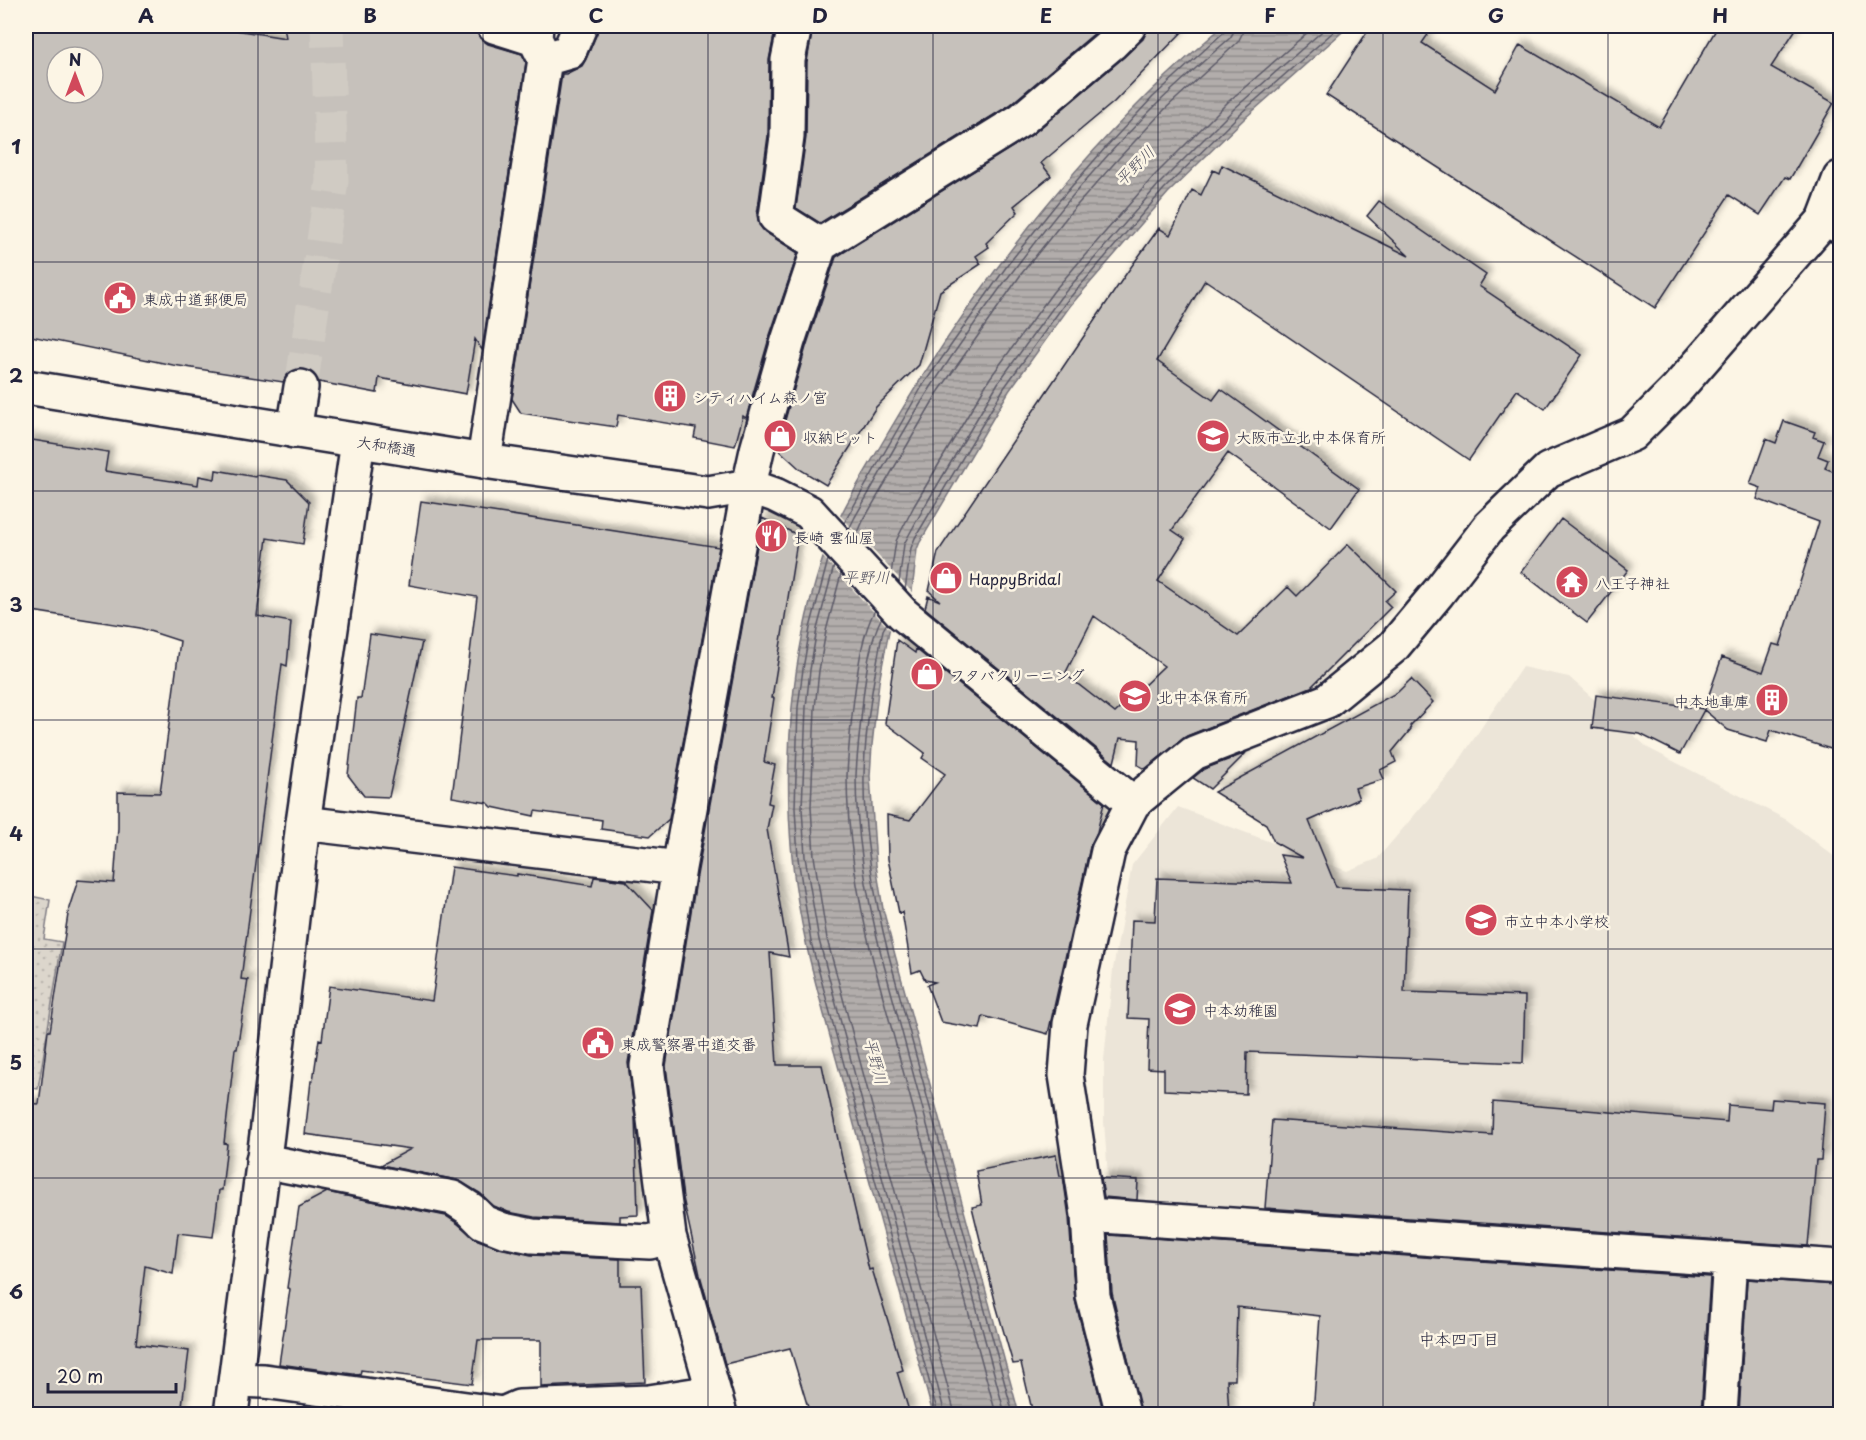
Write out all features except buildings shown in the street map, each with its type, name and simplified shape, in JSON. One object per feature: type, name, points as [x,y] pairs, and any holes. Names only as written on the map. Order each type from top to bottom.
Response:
[{"type":"street","points":[[494,26],[569,52],[580,26]]},
{"type":"street","points":[[795,26],[788,60],[787,137],[776,217],[820,245]]},
{"type":"street","points":[[236,1380],[264,1381],[503,1414],[519,1407],[649,1402],[716,1403],[669,1236],[647,1066],[679,868],[749,486],[788,341],[820,245],[1022,120],[1129,26]]},
{"type":"street","points":[[484,461],[539,41]]},
{"type":"street","points":[[1123,1414],[1093,1296],[1088,1215],[1066,1075],[1070,1023],[1108,852],[1133,803],[1194,753],[1327,702],[1393,647],[1489,527],[1548,470],[1632,434],[1676,390],[1832,223],[1840,178]]},
{"type":"street","name":"大和橋通","points":[[26,387],[484,461],[708,493],[749,486]]},
{"type":"street","points":[[294,431],[301,387]]},
{"type":"street","points":[[231,1414],[303,823],[358,441]]},
{"type":"street","points":[[749,486],[775,495],[809,512],[903,614],[1133,803]]},
{"type":"street","points":[[303,823],[679,868]]},
{"type":"street","points":[[263,1161],[453,1198],[470,1209],[483,1222],[522,1234],[650,1242],[669,1236]]},
{"type":"street","points":[[1088,1215],[1840,1267]]},
{"type":"street","points":[[1720,1414],[1730,1259]]},
{"type":"shaded area","name":"市立中本小学校","points":[[1522,667],[1569,677],[1648,748],[1787,820],[1840,861],[1840,1252],[1110,1204],[1104,1122],[1104,1060],[1113,969],[1132,865],[1178,807],[1347,871],[1377,859],[1453,770]]},
{"type":"shaded area","points":[[26,895],[50,900],[44,939],[62,942],[38,1089],[26,1087]]},
{"type":"water","name":"平野川","points":[[1223,26],[1349,26],[1245,118],[1168,193],[1070,306],[1009,391],[920,542],[917,549],[912,591],[889,631],[879,682],[870,776],[876,865],[883,909],[1019,1414],[933,1414],[820,999],[795,885],[789,819],[789,746],[796,672],[803,635],[821,564],[842,513],[916,387],[975,298],[1040,213],[1111,132],[1148,94]]},
{"type":"pier","points":[[838,513],[912,592],[892,632],[821,555]]},
{"type":"tunnel","points":[[301,387],[332,181],[327,26]]},
{"type":"place","name":"東成中道郵便局","points":[[120,298]]},
{"type":"place","name":"シティハイム森ノ宮","points":[[670,396]]},
{"type":"place","name":"収納ピット","points":[[780,436]]},
{"type":"place","name":"大阪市立北中本保育所","points":[[1213,436]]},
{"type":"place","name":"長崎 雲仙屋","points":[[771,536]]},
{"type":"place","name":"HappyBridal","points":[[946,578]]},
{"type":"place","name":"八王子神社","points":[[1572,582]]},
{"type":"place","name":"フタバクリーニング","points":[[927,674]]},
{"type":"place","name":"北中本保育所","points":[[1135,696]]},
{"type":"place","name":"中本地車庫","points":[[1772,700]]},
{"type":"place","name":"市立中本小学校","points":[[1481,920]]},
{"type":"place","name":"中本幼稚園","points":[[1180,1009]]},
{"type":"place","name":"東成警察署中道交番","points":[[598,1043]]},
{"type":"district","name":"中本四丁目","points":[[1459,1338]]}]
